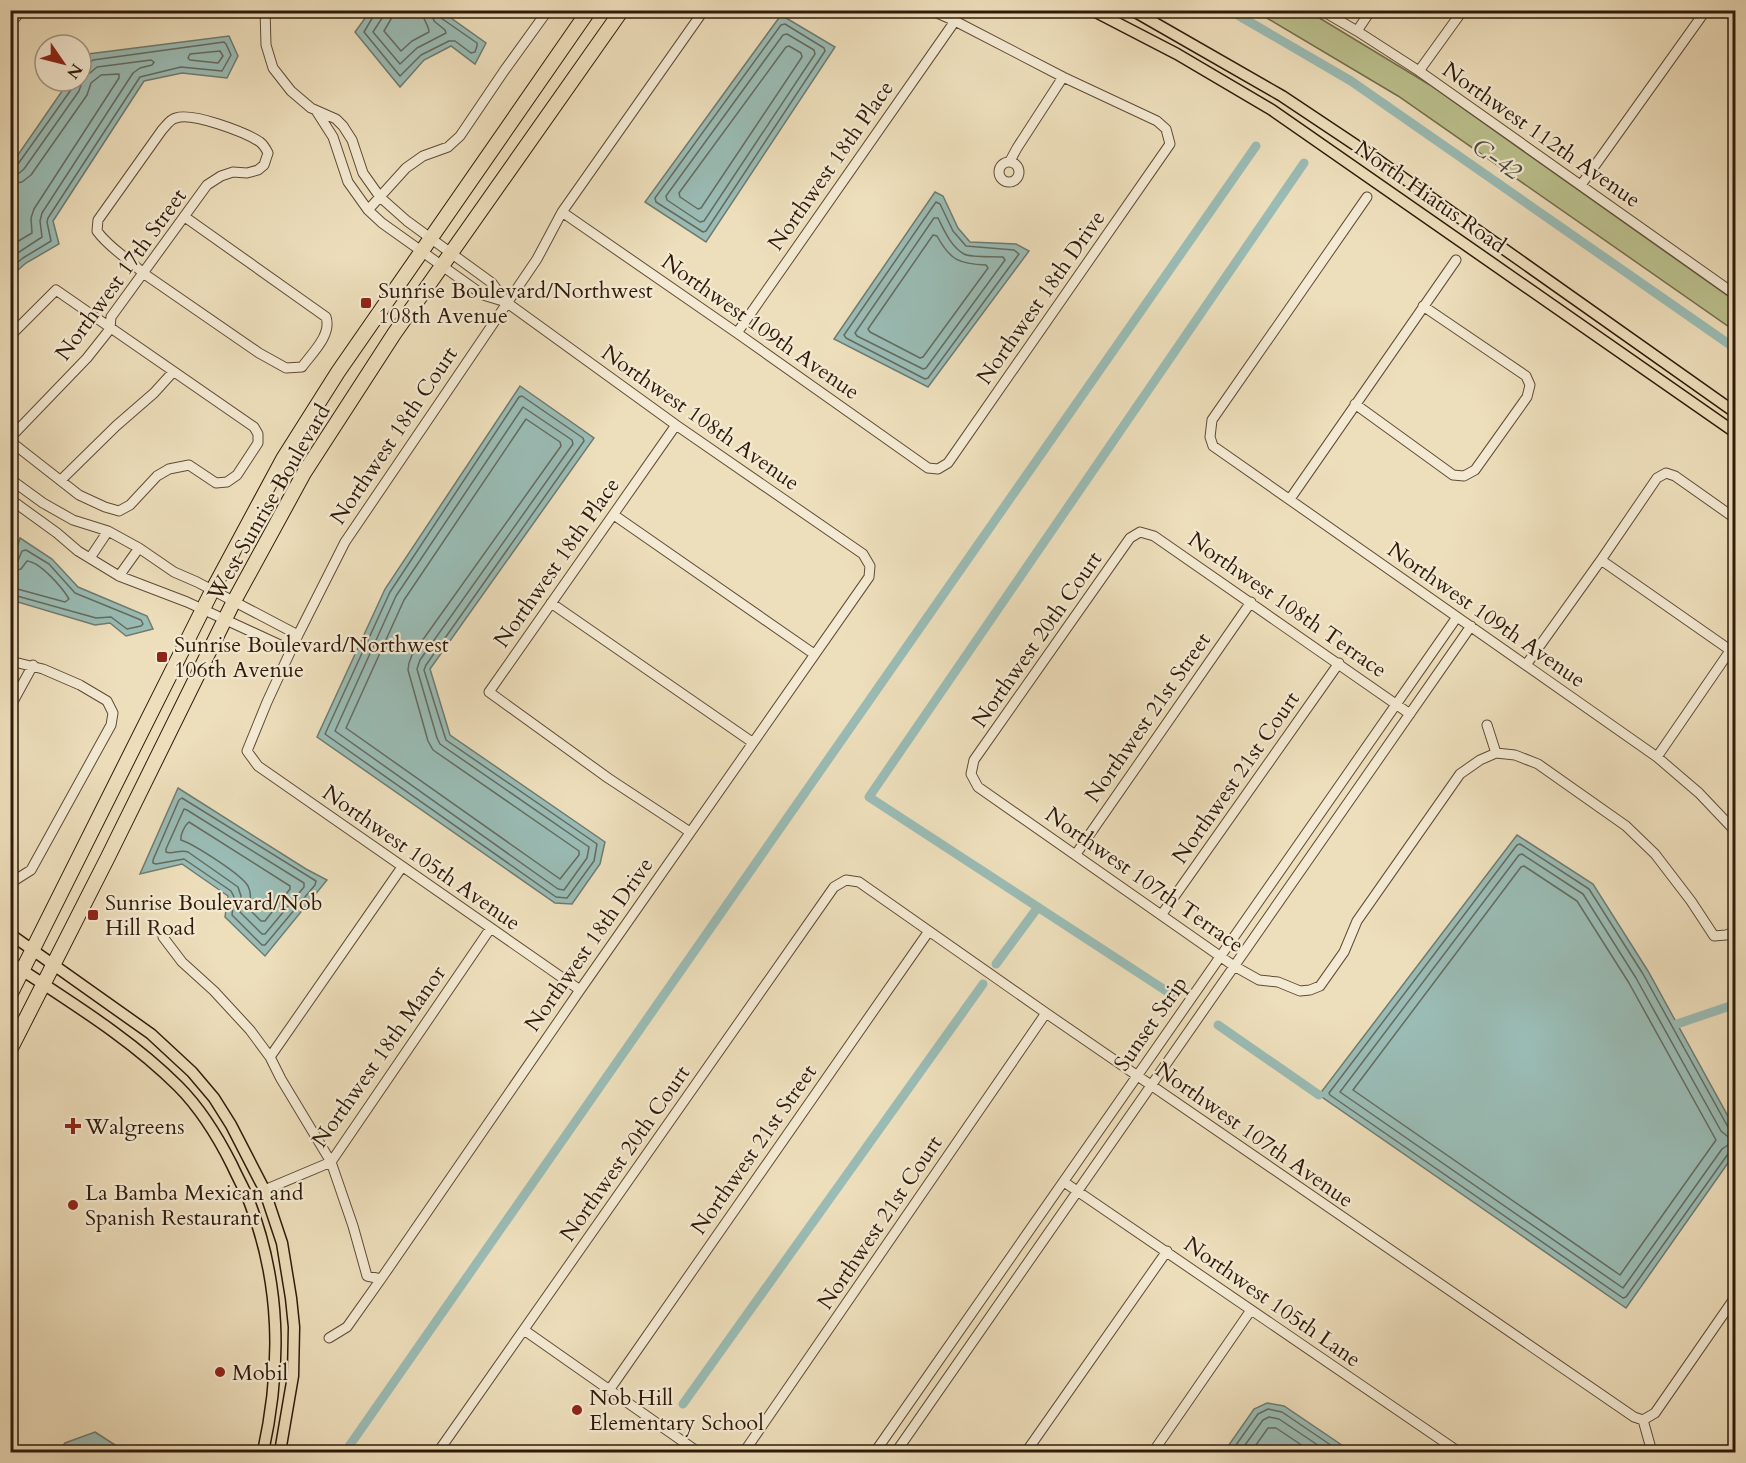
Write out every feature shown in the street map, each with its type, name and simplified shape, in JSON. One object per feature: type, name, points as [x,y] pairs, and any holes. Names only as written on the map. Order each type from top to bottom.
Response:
[{"type":"highway","name":"West Sunrise Boulevard","points":[[10,995],[16,966],[33,950],[212,591],[283,459],[338,372],[589,10]]},
{"type":"highway","name":"West Sunrise Boulevard","points":[[10,1050],[45,985],[225,618],[304,473],[389,341],[622,10]]},
{"type":"main road","name":"North Hiatus Road","points":[[1092,10],[1177,54],[1272,110],[1736,433]]},
{"type":"main road","name":"North Hiatus Road","points":[[1132,10],[1282,96],[1375,158],[1736,413]]},
{"type":"main road","points":[[1623,354],[1633,340]]},
{"type":"main road","points":[[10,934],[143,1028],[177,1056],[214,1098],[264,1190],[282,1243],[294,1327],[293,1376],[280,1452]]},
{"type":"main road","points":[[16,966],[98,1021],[159,1068],[179,1087],[199,1109],[223,1148],[248,1197],[263,1247],[273,1296],[276,1325],[275,1373],[263,1452]]},
{"type":"street","points":[[10,24],[22,10]]},
{"type":"street","name":"Northwest 108th Avenue","points":[[265,10],[266,45],[273,68],[291,91],[317,112],[333,137],[343,173],[368,210],[421,252],[483,295],[506,302]]},
{"type":"street","points":[[368,210],[406,168],[423,156],[448,147],[460,136],[548,10]]},
{"type":"street","name":"Northwest 18th Court","points":[[247,750],[298,635],[345,542],[537,258],[562,212],[704,10]]},
{"type":"street","points":[[930,10],[1063,77],[1010,161]]},
{"type":"street","name":"Northwest 112th Avenue","points":[[1322,10],[1419,71],[1736,295]]},
{"type":"street","points":[[1357,31],[1371,10]]},
{"type":"street","points":[[1419,71],[1463,10]]},
{"type":"street","points":[[1581,185],[1706,10]]},
{"type":"street","name":"Northwest 18th Place","points":[[737,333],[955,21]]},
{"type":"street","name":"Northwest 18th Drive","points":[[938,468],[948,463],[1170,144],[1166,129],[1157,122],[1063,77]]},
{"type":"street","name":"Northwest 108th Avenue","points":[[317,112],[336,119],[343,126],[352,140],[363,173],[380,197],[407,222],[492,283],[506,302],[676,426],[863,554],[870,566]]},
{"type":"street","name":"Northwest 17th Street","points":[[10,440],[87,358],[110,329],[111,317],[185,217],[207,185],[233,172],[247,173],[258,170],[264,165],[268,153],[263,144],[214,122],[184,117],[174,118],[167,124],[98,220],[97,231],[104,241],[143,273]]},
{"type":"street","name":"Northwest 109th Avenue","points":[[1367,197],[1212,420],[1210,437],[1213,446],[1657,757],[1699,793],[1736,832]]},
{"type":"street","name":"Northwest 109th Avenue","points":[[562,212],[928,468],[938,468]]},
{"type":"street","points":[[143,273],[259,353],[286,368],[302,367],[326,334],[328,325],[326,317],[185,217]]},
{"type":"street","points":[[1290,499],[1456,260]]},
{"type":"street","points":[[10,336],[56,290],[254,427],[258,434],[258,443],[237,476],[227,482],[216,483],[189,465],[169,469],[157,476],[130,505],[119,511],[79,495],[10,440]]},
{"type":"street","points":[[1355,404],[1453,475],[1464,476],[1475,470],[1527,397],[1530,385],[1526,376],[1423,306]]},
{"type":"street","points":[[60,480],[154,393],[173,372]]},
{"type":"street","name":"Northwest 18th Place","points":[[676,426],[489,692],[608,778],[690,831]]},
{"type":"street","points":[[1527,665],[1657,478],[1665,473],[1675,476],[1736,519]]},
{"type":"street","points":[[10,479],[43,503],[73,520],[108,531],[140,548],[174,572],[298,635]]},
{"type":"street","points":[[10,499],[78,551],[119,576],[225,618],[291,650]]},
{"type":"street","points":[[614,516],[814,654]]},
{"type":"street","points":[[90,558],[108,531]]},
{"type":"street","name":"Northwest 108th Terrace","points":[[1140,532],[1154,536],[1410,714]]},
{"type":"street","name":"Northwest 20th Court","points":[[971,774],[974,760],[1131,538],[1140,532]]},
{"type":"street","points":[[119,576],[140,548]]},
{"type":"street","points":[[1601,560],[1733,646],[1657,757]]},
{"type":"street","name":"Northwest 18th Drive","points":[[329,1338],[347,1327],[381,1280],[690,831],[869,577],[870,566]]},
{"type":"street","name":"Northwest 21st Street","points":[[1076,854],[1251,602]]},
{"type":"street","points":[[551,603],[753,742]]},
{"type":"street","name":"Sunset Strip","points":[[875,1452],[1457,616]]},
{"type":"street","name":"Sunset Strip","points":[[896,1452],[1471,626]]},
{"type":"street","points":[[10,661],[33,665],[89,690],[107,701],[113,713],[111,725],[32,870],[12,882]]},
{"type":"street","name":"Northwest 21st Court","points":[[1162,914],[1339,663]]},
{"type":"street","points":[[10,707],[33,665]]},
{"type":"street","points":[[1486,725],[1496,753],[1515,755],[1538,764],[1626,826],[1655,854],[1714,936],[1736,931]]},
{"type":"street","name":"Northwest 105th Avenue","points":[[247,750],[258,766],[580,990]]},
{"type":"street","name":"Northwest 107th Terrace","points":[[971,774],[978,787],[1234,966],[1259,980],[1278,981],[1300,992],[1320,986],[1344,952],[1357,921],[1460,774],[1480,760],[1496,753]]},
{"type":"street","points":[[270,1057],[402,867]]},
{"type":"street","name":"Northwest 20th Court","points":[[438,1452],[834,886],[846,880]]},
{"type":"street","name":"Northwest 107th Avenue","points":[[846,880],[859,882],[1137,1076],[1634,1417],[1643,1420]]},
{"type":"street","name":"Northwest 18th Manor","points":[[248,1197],[332,1162],[490,929]]},
{"type":"street","name":"Northwest 21st Street","points":[[610,1389],[929,931]]},
{"type":"street","points":[[163,937],[182,962],[214,991],[250,1029],[270,1057],[280,1079],[332,1162],[367,1276],[381,1280]]},
{"type":"street","name":"Northwest 21st Court","points":[[744,1452],[1046,1013]]},
{"type":"street","name":"Northwest 105th Lane","points":[[1064,1182],[1459,1452]]},
{"type":"street","points":[[1026,1452],[1167,1251]]},
{"type":"street","points":[[1652,1452],[1643,1420],[1655,1413],[1736,1296]]},
{"type":"street","points":[[1152,1452],[1251,1310]]},
{"type":"street","points":[[525,1330],[698,1452]]},
{"type":"green space","points":[[1255,11],[1308,11],[1430,85],[1735,301],[1735,331],[1398,96]]},
{"type":"water","points":[[371,10],[441,11],[486,43],[475,64],[451,46],[424,60],[400,87],[355,32]]},
{"type":"water","points":[[781,15],[835,47],[706,242],[645,202]]},
{"type":"water","points":[[229,36],[238,56],[227,78],[182,73],[144,81],[53,221],[59,244],[26,263],[11,276],[11,165],[61,93],[93,93],[93,53]]},
{"type":"water","points":[[935,192],[943,196],[958,228],[970,242],[1016,244],[1029,251],[928,387],[834,339]]},
{"type":"water","points":[[520,386],[594,438],[430,669],[450,735],[605,842],[600,864],[572,904],[555,903],[317,737],[385,589]]},
{"type":"water","points":[[20,538],[52,559],[78,587],[147,616],[153,629],[126,636],[110,623],[95,625],[11,600],[11,567]]},
{"type":"water","points":[[178,788],[327,880],[265,956],[225,917],[228,896],[182,864],[140,874]]},
{"type":"water","points":[[1517,835],[1593,884],[1648,971],[1735,1129],[1735,1153],[1626,1308],[1319,1095]]},
{"type":"water","points":[[1267,1403],[1284,1406],[1352,1452],[1224,1452],[1254,1409]]},
{"type":"water","points":[[95,1432],[126,1452],[58,1452],[65,1443]]},
{"type":"waterway","name":"C-42","points":[[1229,10],[1351,81],[1736,349]]},
{"type":"waterway","points":[[345,1452],[1256,146]]},
{"type":"waterway","points":[[1171,994],[869,797],[1304,163]]},
{"type":"waterway","points":[[996,964],[1038,907]]},
{"type":"waterway","points":[[683,1404],[983,984]]},
{"type":"waterway","points":[[1677,1024],[1736,1004]]},
{"type":"waterway","points":[[1218,1025],[1319,1095]]},
{"type":"place","name":"Sunrise Boulevard/Northwest 108th Avenue","points":[[366,303]]},
{"type":"place","name":"Sunrise Boulevard/Northwest 106th Avenue","points":[[162,657]]},
{"type":"place","name":"Sunrise Boulevard/Nob Hill Road","points":[[93,915]]},
{"type":"place","name":"Walgreens","points":[[73,1126]]},
{"type":"place","name":"La Bamba Mexican and Spanish Restaurant","points":[[73,1205]]},
{"type":"place","name":"Mobil","points":[[220,1372]]},
{"type":"place","name":"Nob Hill Elementary School","points":[[577,1410]]}]
